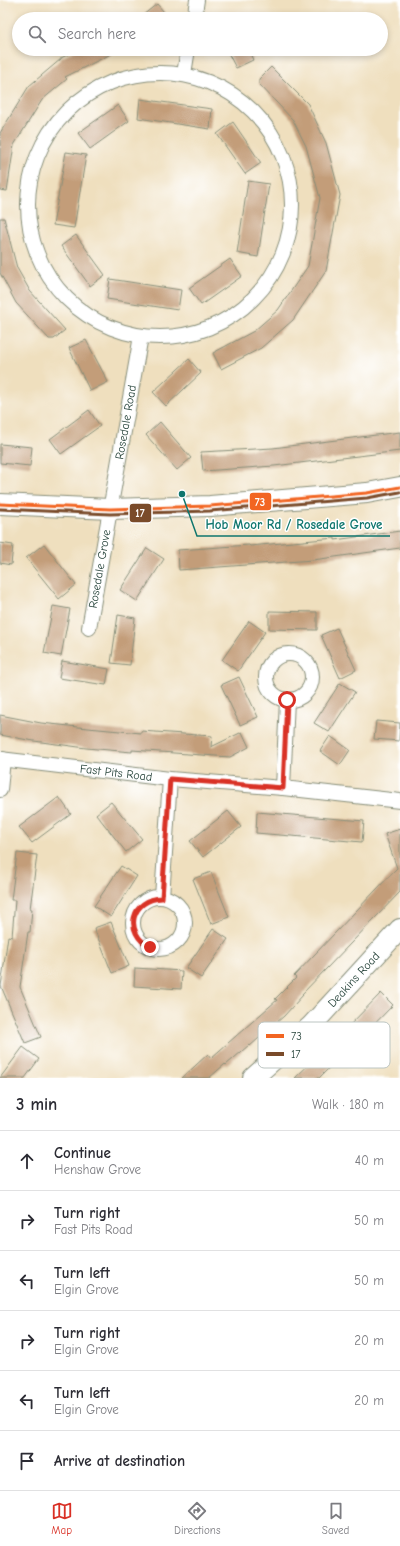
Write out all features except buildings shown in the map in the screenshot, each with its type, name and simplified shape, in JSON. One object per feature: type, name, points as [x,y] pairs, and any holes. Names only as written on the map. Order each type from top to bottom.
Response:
[{"type":"street","points":[[195,12],[197,0]]},
{"type":"street","points":[[184,74],[187,56]]},
{"type":"street","points":[[151,72],[184,74],[220,85],[251,106],[274,135],[289,170],[294,207],[288,244],[272,278],[247,306],[215,326],[178,336],[141,336],[110,328],[82,312],[58,290],[40,262],[30,232],[28,200],[32,174],[33,168],[46,138],[65,112],[90,92],[120,78],[151,72]]},
{"type":"street","name":"Rosedale Road","points":[[110,509],[141,336]]},
{"type":"street","points":[[0,504],[110,509],[210,506],[367,493],[400,488]]},
{"type":"street","name":"Rosedale Grove","points":[[88,628],[110,509]]},
{"type":"street","points":[[283,788],[287,700]]},
{"type":"street","points":[[0,790],[2,759]]},
{"type":"street","name":"Fast Pits Road","points":[[2,759],[170,779],[283,788],[400,801]]},
{"type":"street","points":[[162,898],[170,779]]},
{"type":"street","name":"Deakins Road","points":[[315,1022],[400,929]]},
{"type":"street","name":"Deakins Road","points":[[253,1078],[264,1068]]},
{"type":"transit line","name":"73","points":[[0,504],[110,509],[210,506],[367,493],[400,487]]},
{"type":"transit line","name":"17","points":[[0,509],[110,514],[210,511],[367,498],[400,492]]},
{"type":"place","name":"Hob Moor Rd / Rosedale Grove","points":[[182,494]]},
{"type":"route","points":[[150,947],[142,943],[137,937],[133,921],[135,913],[146,901],[154,898],[162,898],[170,779],[283,788],[287,700]]}]
